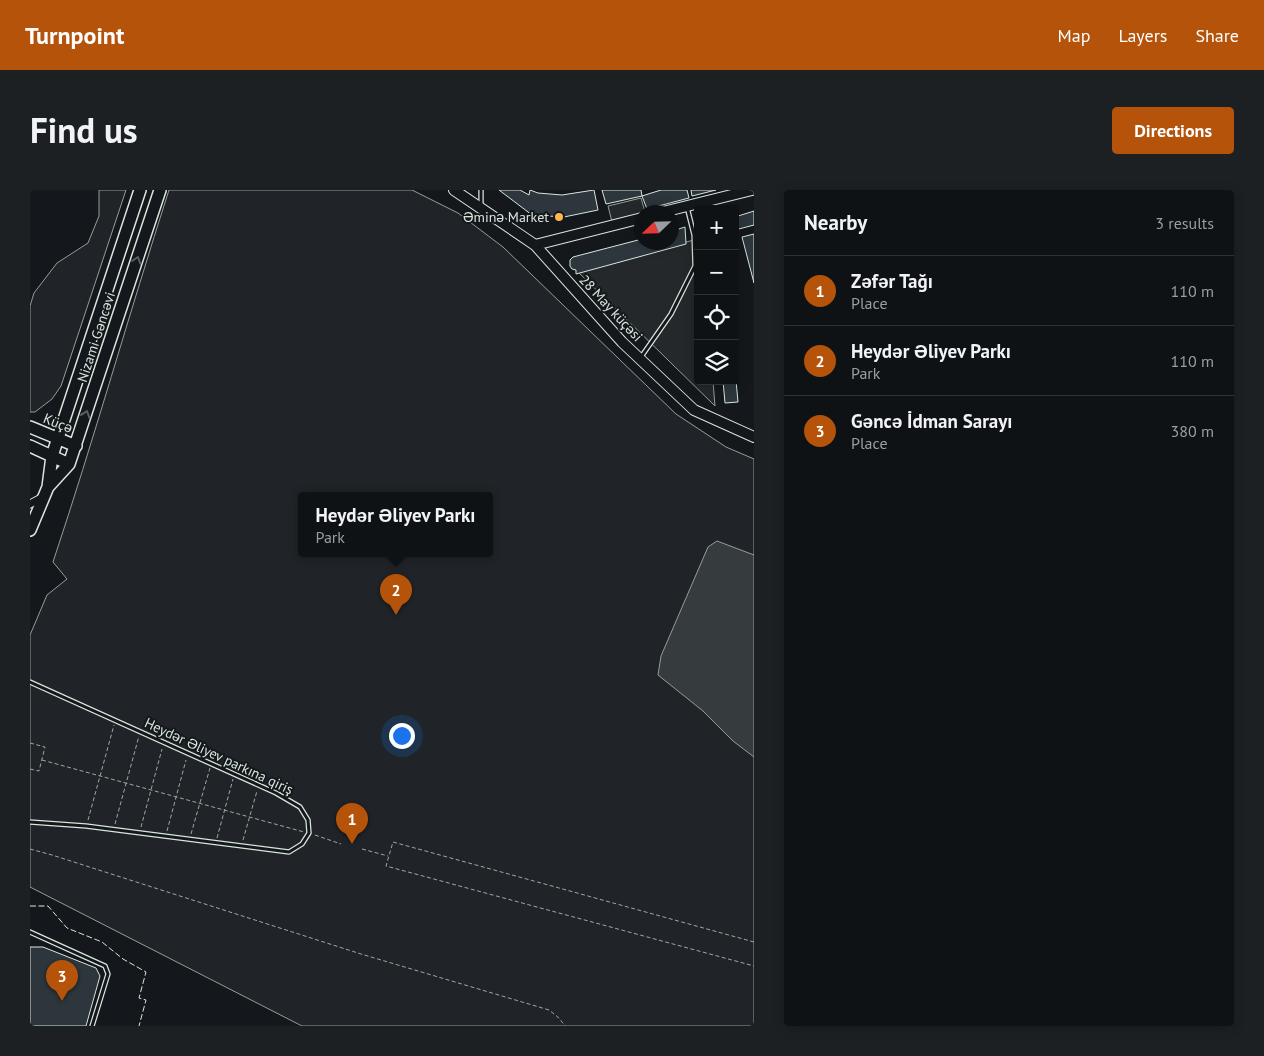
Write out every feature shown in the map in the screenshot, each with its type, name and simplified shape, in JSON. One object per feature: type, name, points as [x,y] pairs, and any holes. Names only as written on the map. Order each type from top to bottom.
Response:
[{"type":"main road","name":"Nizami Gəncəvi","points":[[30,530],[46,492],[52,456],[140,190]]},
{"type":"main road","name":"Nizami Gəncəvi","points":[[46,492],[69,464],[76,446],[160,190]]},
{"type":"main road","name":"28 May küçəsi","points":[[454,190],[534,245],[622,342],[694,410],[754,437]]},
{"type":"main road","points":[[679,208],[752,190]]},
{"type":"main road","points":[[534,245],[634,220]]},
{"type":"main road","name":"Küçə","points":[[30,427],[76,446]]},
{"type":"main road","points":[[30,446],[69,464]]},
{"type":"street","points":[[30,504],[46,492]]},
{"type":"lane","points":[[481,190],[481,209]]},
{"type":"lane","points":[[640,358],[671,314],[695,266],[694,235],[687,206]]},
{"type":"lane","name":"Heydər Əliyev parkına qiriş","points":[[30,682],[259,785],[300,807],[308,820],[309,833]]},
{"type":"lane","points":[[30,822],[139,832],[289,852],[302,844],[309,833]]},
{"type":"lane","points":[[30,932],[105,966],[108,974],[92,1026]]},
{"type":"path","points":[[86,826],[116,720]]},
{"type":"path","points":[[113,830],[140,732]]},
{"type":"path","points":[[139,832],[164,742]]},
{"type":"path","points":[[30,743],[46,747],[39,771],[30,768]]},
{"type":"path","points":[[166,836],[188,753]]},
{"type":"path","points":[[42,760],[309,833],[341,844]]},
{"type":"path","points":[[189,840],[212,764]]},
{"type":"path","points":[[216,843],[235,774]]},
{"type":"path","points":[[242,846],[259,785]]},
{"type":"path","points":[[754,942],[393,842],[386,866],[754,966]]},
{"type":"path","points":[[30,849],[352,952],[549,1010],[560,1018],[565,1026]]},
{"type":"path","points":[[362,849],[389,856]]},
{"type":"shaded area","points":[[99,190],[126,190],[61,386],[52,399],[35,412],[30,412],[30,306],[34,293],[57,263],[88,243],[99,216]]},
{"type":"shaded area","points":[[169,190],[412,190],[458,213],[503,247],[676,414],[726,447],[754,459],[754,1026],[302,1026],[30,887],[30,635],[47,595],[67,579],[53,562]]},
{"type":"shaded area","points":[[641,198],[643,205],[634,205],[634,215],[612,222],[608,206]]},
{"type":"shaded area","points":[[694,240],[694,385],[713,385],[715,406],[576,270],[655,250],[679,250],[679,244]]},
{"type":"shaded area","points":[[717,541],[754,555],[754,757],[733,741],[703,711],[658,675],[661,656],[708,547]]},
{"type":"building","points":[[499,190],[520,190],[529,195],[530,190],[538,193],[562,195],[594,190],[598,210],[564,217],[532,215]]},
{"type":"building","points":[[602,190],[641,190],[642,196],[606,204]]},
{"type":"building","points":[[661,190],[687,190],[689,198],[662,205],[645,205],[642,196]]},
{"type":"building","points":[[691,190],[716,190],[692,196]]},
{"type":"building","points":[[754,211],[754,225],[739,229],[739,216]]},
{"type":"building","points":[[685,227],[686,244],[679,246],[679,229]]},
{"type":"building","points":[[754,234],[754,283],[742,237]]},
{"type":"building","points":[[634,241],[634,250],[664,250],[576,274],[576,270],[570,266],[570,260],[573,257]]},
{"type":"building","points":[[723,385],[736,385],[738,402],[725,403]]},
{"type":"building","points":[[30,947],[43,947],[96,968],[100,976],[86,1026],[30,1026]]},
{"type":"fence","points":[[30,906],[48,906],[67,928],[102,942],[123,959],[146,972],[139,998],[146,1000],[139,1026]]},
{"type":"place","name":"Əminə Market","points":[[559,217]]},
{"type":"place","name":"Heydər Əliyev Parkı","points":[[396,615]]},
{"type":"place","name":"Zəfər Tağı","points":[[352,844]]},
{"type":"place","name":"Gəncə İdman Sarayı","points":[[62,1001]]}]
